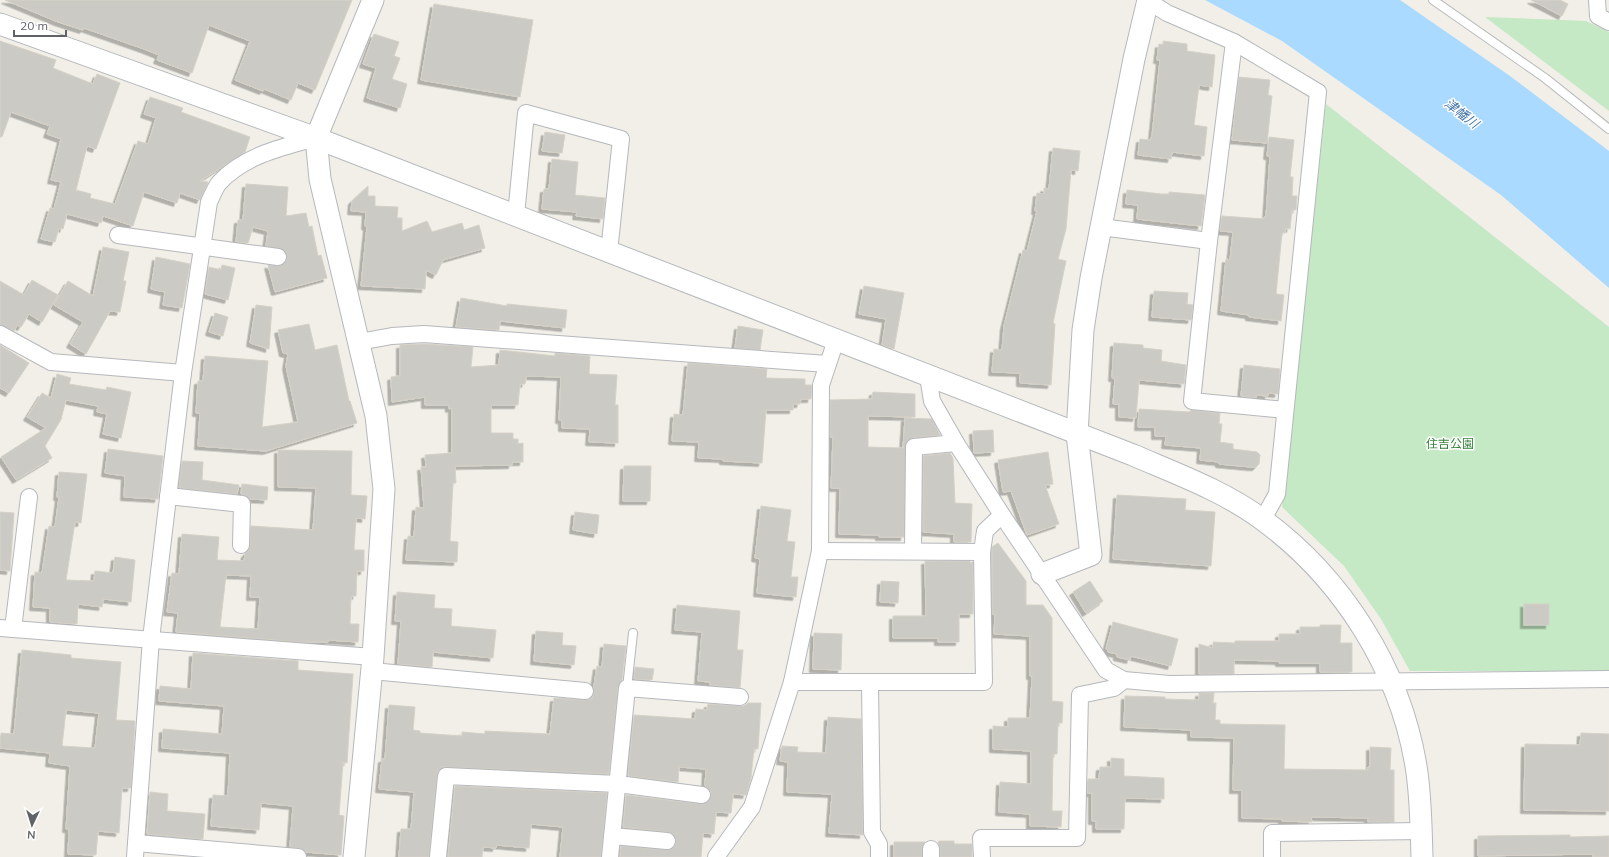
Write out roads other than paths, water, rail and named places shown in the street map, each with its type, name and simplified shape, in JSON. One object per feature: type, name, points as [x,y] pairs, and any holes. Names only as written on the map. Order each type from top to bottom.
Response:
[{"type":"street","points":[[354,857],[372,664],[384,489],[376,416],[320,179],[316,138],[373,0]]},
{"type":"street","points":[[1042,574],[1091,555],[1077,434],[1083,330],[1101,227],[1134,60],[1148,0],[1167,13],[1234,42],[1318,92],[1277,494],[1263,520]]},
{"type":"street","points":[[1597,0],[1598,16],[1609,22]]},
{"type":"street","points":[[0,24],[316,138],[516,215],[1188,478],[1227,497],[1263,520],[1301,551],[1334,587],[1372,642],[1391,681],[1402,713],[1416,765],[1420,791],[1422,857]]},
{"type":"street","points":[[1234,42],[1209,241],[1192,401],[1285,410]]},
{"type":"street","points":[[516,215],[526,113],[621,139],[609,252]]},
{"type":"street","points":[[298,857],[135,850],[151,640],[183,373],[209,202],[218,184],[237,167],[272,150],[316,138]]},
{"type":"street","points":[[1101,227],[1209,241]]},
{"type":"street","points":[[118,235],[278,257]]},
{"type":"street","points":[[0,334],[51,362],[183,373]]},
{"type":"street","points":[[359,342],[392,336],[424,334],[827,364]]},
{"type":"street","points":[[716,857],[752,807],[792,682],[820,551],[821,385],[836,340]]},
{"type":"street","points":[[928,376],[932,401],[956,443],[1002,515],[1106,670],[1124,680],[1169,684],[1609,679]]},
{"type":"street","points":[[913,551],[914,447],[956,443]]},
{"type":"street","points":[[168,496],[242,504],[241,545]]},
{"type":"street","points":[[28,497],[6,628],[151,640],[372,664],[585,691]]},
{"type":"street","points":[[792,682],[984,682],[982,552],[985,531],[1002,515]]},
{"type":"street","points":[[820,551],[982,552]]},
{"type":"street","points":[[982,857],[981,838],[1077,838],[1080,695],[1114,688],[1124,680]]},
{"type":"street","points":[[870,683],[872,832],[879,844],[879,857]]},
{"type":"street","points":[[610,857],[627,688],[740,697]]},
{"type":"street","points":[[438,857],[446,776],[618,784],[702,795]]},
{"type":"street","points":[[1272,857],[1272,832],[1422,831]]},
{"type":"street","points":[[612,836],[667,841]]},
{"type":"lane","points":[[1433,0],[1545,78],[1609,129]]},
{"type":"lane","points":[[627,688],[633,634]]},
{"type":"water","name":"津幡川","points":[[1205,0],[1400,0],[1510,76],[1609,151],[1609,288],[1501,195],[1282,41]]},
{"type":"park label","name":"住吉公園","points":[[1450,444]]}]
